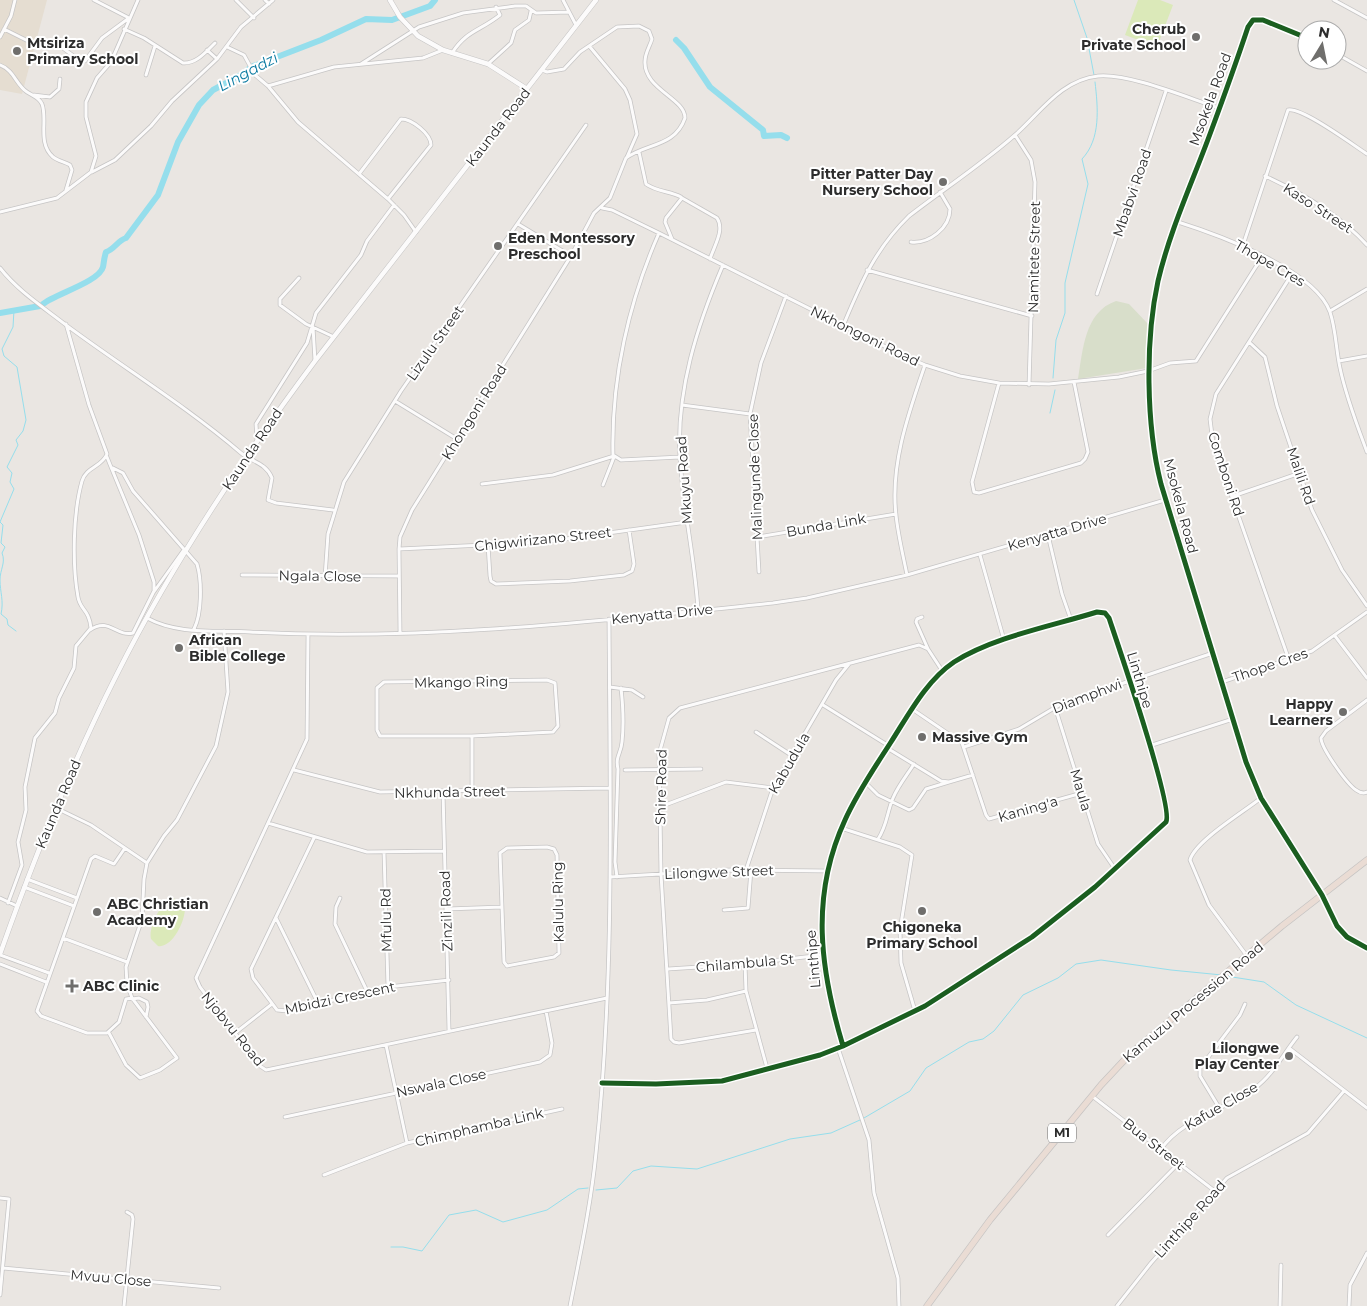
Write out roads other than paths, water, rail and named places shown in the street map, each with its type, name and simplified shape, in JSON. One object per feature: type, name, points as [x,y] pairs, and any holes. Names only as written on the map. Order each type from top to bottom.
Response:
[{"type":"highway","name":"Kamuzu Procession Road","points":[[927,1306],[990,1220],[1092,1096],[1141,1044],[1367,860]]},
{"type":"main road","points":[[390,0],[412,32],[443,50],[488,64],[527,89]]},
{"type":"main road","name":"Kaunda Road","points":[[0,954],[27,879],[56,808],[113,682],[185,550],[257,441],[315,361],[596,0]]},
{"type":"street","points":[[0,37],[13,11],[15,0]]},
{"type":"street","points":[[94,0],[129,18]]},
{"type":"street","points":[[91,172],[96,156],[86,117],[86,102],[97,78],[111,62],[138,0]]},
{"type":"street","points":[[236,0],[254,18]]},
{"type":"street","points":[[265,0],[269,4]]},
{"type":"street","points":[[0,212],[28,204],[42,203],[64,193],[91,172],[115,160],[217,58],[241,27],[254,18],[273,0]]},
{"type":"street","points":[[563,0],[576,26]]},
{"type":"street","points":[[1334,0],[1367,18]]},
{"type":"street","points":[[361,64],[419,27],[464,13],[496,7],[523,6],[531,11],[552,14],[569,12]]},
{"type":"street","points":[[452,53],[464,37],[494,22],[500,15],[496,7]]},
{"type":"street","points":[[488,64],[510,43],[515,30],[529,20],[531,11]]},
{"type":"street","points":[[4,29],[32,43],[56,43],[84,62],[102,38],[129,18]]},
{"type":"street","name":"Msokela Road","points":[[1297,34],[1263,20],[1253,20],[1248,26],[1219,108],[1175,221],[1155,298],[1148,371],[1158,475],[1246,762],[1261,798],[1322,895],[1335,922],[1344,935],[1367,948]]},
{"type":"street","points":[[542,70],[546,72],[563,70],[580,52],[617,27],[639,26],[651,34],[652,39],[645,59],[646,72],[651,80],[682,109],[685,118],[680,127],[668,140],[626,158]]},
{"type":"street","points":[[124,29],[181,62],[188,63],[199,58],[214,43]]},
{"type":"street","points":[[146,75],[155,46]]},
{"type":"street","points":[[227,46],[244,55],[255,75],[268,86],[298,122],[388,199],[416,232]]},
{"type":"street","name":"Khongoni Road","points":[[400,632],[398,576],[400,537],[412,510],[572,256],[594,213],[610,198],[637,134],[630,100],[625,89],[590,47]]},
{"type":"street","points":[[208,50],[217,58]]},
{"type":"street","points":[[268,86],[322,69],[423,58],[443,50]]},
{"type":"street","points":[[1347,60],[1367,71]]},
{"type":"street","points":[[0,65],[10,70],[26,91],[34,95],[50,97],[59,89],[60,79]]},
{"type":"street","points":[[843,326],[867,270],[897,227],[1016,134],[1054,96],[1066,87],[1090,78],[1123,78],[1219,108]]},
{"type":"street","name":"Mbabvi Road","points":[[1097,294],[1166,91]]},
{"type":"street","points":[[34,95],[42,105],[44,140],[48,151],[53,157],[70,165],[71,175],[64,193]]},
{"type":"street","points":[[1243,245],[1288,110],[1295,109],[1329,128],[1367,154]]},
{"type":"street","points":[[359,174],[401,119],[407,120],[428,136],[431,145],[388,199]]},
{"type":"street","name":"Lizulu Street","points":[[325,577],[328,534],[333,510],[344,482],[396,400],[586,125]]},
{"type":"street","name":"Namitete Street","points":[[1016,134],[1025,147],[1035,174],[1029,385]]},
{"type":"street","points":[[639,152],[646,184],[653,189],[672,192],[717,218],[721,228],[710,259]]},
{"type":"street","name":"Kaso Street","points":[[1265,176],[1317,204],[1344,223],[1367,245]]},
{"type":"street","points":[[911,242],[923,242],[929,239],[948,221],[950,209],[940,192]]},
{"type":"street","points":[[672,239],[665,222],[679,198],[682,198]]},
{"type":"street","points":[[257,441],[256,424],[307,343],[316,313],[361,255],[368,241],[394,205]]},
{"type":"street","name":"Nkhongoni Road","points":[[601,208],[612,210],[672,239],[925,366],[999,383],[1029,385],[1074,382],[1148,371],[1170,363],[1196,361],[1262,256]]},
{"type":"street","name":"Thope Cres","points":[[1175,221],[1243,245],[1312,288],[1330,311],[1348,398],[1367,452]]},
{"type":"street","points":[[518,224],[572,256]]},
{"type":"street","points":[[603,485],[614,456],[616,405],[623,343],[640,284],[659,233]]},
{"type":"street","name":"Mkuyu Road","points":[[698,610],[680,457],[682,405],[698,326],[723,265]]},
{"type":"street","points":[[0,268],[19,289],[208,426],[246,457],[256,460],[268,470],[272,478],[267,498],[276,503],[333,510]]},
{"type":"street","points":[[867,270],[1032,316]]},
{"type":"street","name":"Comboni Rd","points":[[1289,660],[1214,443],[1211,412],[1219,388],[1292,274]]},
{"type":"street","points":[[298,278],[280,299],[279,303],[285,310],[334,337]]},
{"type":"street","points":[[1330,311],[1367,289]]},
{"type":"street","name":"Malingunde Close","points":[[759,572],[750,414],[763,356],[786,296]]},
{"type":"street","points":[[66,324],[106,456],[152,572],[153,594]]},
{"type":"street","points":[[313,327],[315,361]]},
{"type":"street","name":"Malili Rd","points":[[1249,342],[1265,357],[1277,406],[1312,510],[1352,585],[1367,606]]},
{"type":"street","points":[[1339,361],[1367,356]]},
{"type":"street","points":[[907,575],[896,514],[897,477],[903,432],[925,366]]},
{"type":"street","points":[[999,383],[972,482],[974,492],[979,493],[1080,463],[1085,459],[1088,452],[1074,382]]},
{"type":"street","points":[[396,400],[457,439]]},
{"type":"street","points":[[682,405],[750,414]]},
{"type":"street","points":[[1360,434],[1367,432]]},
{"type":"street","points":[[90,630],[90,615],[78,598],[76,530],[82,479],[88,471],[99,464],[106,456]]},
{"type":"street","points":[[482,484],[553,475],[614,456],[621,460],[680,457]]},
{"type":"street","points":[[111,467],[123,473],[133,491],[197,564],[200,575],[200,616],[193,630]]},
{"type":"street","points":[[1233,496],[1300,473]]},
{"type":"street","name":"Kenyatta Drive","points":[[147,618],[168,627],[193,630],[308,635],[473,631],[789,601],[907,575],[1166,500]]},
{"type":"street","name":"Bunda Link","points":[[757,537],[896,514]]},
{"type":"street","name":"Chigwirizano Street","points":[[399,549],[544,542],[687,522]]},
{"type":"street","points":[[488,545],[490,576],[495,583],[570,581],[624,575],[632,571],[634,565],[629,530]]},
{"type":"street","points":[[1048,535],[1062,594],[1071,620]]},
{"type":"street","points":[[8,902],[22,865],[18,842],[26,810],[25,787],[35,738],[55,713],[59,698],[74,668],[76,646],[97,625],[105,625],[128,635],[133,634],[153,594],[185,550]]},
{"type":"street","points":[[980,555],[1004,640]]},
{"type":"street","name":"Ngala Close","points":[[242,575],[398,576]]},
{"type":"street","name":"Linthipe","points":[[602,1083],[656,1084],[722,1080],[843,1046],[915,1011],[974,976],[1032,937],[1115,869],[1168,820],[1168,812],[1150,746],[1108,615],[1100,611],[1004,640],[963,658],[942,672],[912,709],[888,747],[841,828],[828,871],[821,931],[822,955],[828,995],[843,1046]]},
{"type":"street","name":"Thope Cres","points":[[1222,682],[1289,660],[1312,650],[1335,636],[1367,612]]},
{"type":"street","points":[[922,617],[916,622],[928,649],[942,672]]},
{"type":"street","points":[[570,1306],[591,1196],[602,1083],[607,998],[610,877],[608,619]]},
{"type":"street","points":[[109,1033],[126,1065],[138,1077],[145,1078],[177,1058],[132,998],[127,984],[127,962],[142,919],[144,879],[147,863],[164,836],[177,820],[216,746],[227,697],[224,631]]},
{"type":"street","name":"Njobvu Road","points":[[308,635],[309,728],[306,742],[196,976],[200,988],[260,1066],[268,1070],[449,1030],[607,998]]},
{"type":"street","points":[[1335,636],[1367,678]]},
{"type":"street","name":"Shire Road","points":[[756,1030],[677,1043],[671,1038],[661,874],[659,770],[663,736],[669,718],[675,711],[915,646],[922,646],[928,649]]},
{"type":"street","name":"Diamphwi","points":[[964,747],[1019,729],[1055,707],[1128,680],[1213,653]]},
{"type":"street","name":"Kabudula","points":[[724,910],[748,908],[748,870],[773,788],[791,755],[823,706],[836,680],[850,664]]},
{"type":"street","name":"Mkango Ring","points":[[548,680],[555,682],[558,726],[554,731],[538,734],[472,736],[380,736],[377,730],[376,688],[384,682],[548,680]]},
{"type":"street","points":[[610,687],[636,691],[643,697]]},
{"type":"street","points":[[617,877],[615,853],[618,769],[616,760],[622,744],[623,709],[621,688]]},
{"type":"street","points":[[1367,700],[1326,731],[1321,738],[1322,747],[1353,788],[1360,793],[1367,792]]},
{"type":"street","points":[[823,706],[941,781],[949,782]]},
{"type":"street","name":"Maula","points":[[1055,707],[1100,850],[1115,869]]},
{"type":"street","points":[[912,709],[954,735],[964,747]]},
{"type":"street","points":[[1150,746],[1233,719]]},
{"type":"street","points":[[756,732],[791,755]]},
{"type":"street","points":[[472,736],[472,791]]},
{"type":"street","name":"Kaning'a","points":[[964,747],[986,816],[990,820],[1082,793]]},
{"type":"street","points":[[878,839],[886,825],[886,817],[891,802],[914,764]]},
{"type":"street","points":[[625,770],[701,769]]},
{"type":"street","name":"Nkhunda Street","points":[[294,770],[370,791],[443,792],[610,788]]},
{"type":"street","points":[[866,783],[878,795],[911,810],[926,789],[973,775]]},
{"type":"street","points":[[660,807],[726,782],[773,788]]},
{"type":"street","name":"Zinzili Road","points":[[443,792],[449,1030]]},
{"type":"street","points":[[1247,956],[1209,905],[1198,884],[1190,860],[1194,853],[1219,829],[1261,798]]},
{"type":"street","points":[[56,808],[85,821],[147,863]]},
{"type":"street","points":[[268,823],[367,852],[444,851]]},
{"type":"street","points":[[841,828],[900,847],[912,856],[900,930],[901,963],[915,1011]]},
{"type":"street","name":"Mbidzi Crescent","points":[[314,838],[251,971],[252,978],[277,1010],[285,1012],[388,987],[449,980]]},
{"type":"street","name":"Kalulu Ring","points":[[547,847],[554,849],[557,855],[558,954],[513,966],[505,964],[502,938],[502,907],[501,851],[506,848],[547,847]]},
{"type":"street","points":[[125,848],[114,864],[97,856],[92,857],[38,1005],[40,1015],[87,1033],[109,1033],[119,1022],[126,999],[139,998],[147,1002],[146,1017]]},
{"type":"street","name":"Mfulu Rd","points":[[384,852],[388,987]]},
{"type":"street","name":"Lilongwe Street","points":[[610,877],[748,870],[828,871]]},
{"type":"street","points":[[27,879],[77,898]]},
{"type":"street","points":[[24,887],[74,906]]},
{"type":"street","points":[[0,898],[17,906]]},
{"type":"street","points":[[340,898],[336,907],[335,924],[366,991]]},
{"type":"street","points":[[447,909],[502,907]]},
{"type":"street","points":[[276,918],[318,1003]]},
{"type":"street","points":[[63,938],[127,962]]},
{"type":"street","points":[[0,954],[49,974]]},
{"type":"street","name":"Chilambula St","points":[[668,969],[745,964],[822,955]]},
{"type":"street","points":[[0,964],[46,982]]},
{"type":"street","points":[[745,964],[746,991],[767,1068]]},
{"type":"street","points":[[669,1003],[707,1000],[746,991]]},
{"type":"street","points":[[235,1033],[272,1004]]},
{"type":"street","points":[[1220,1109],[1200,1076],[1200,1068],[1240,1015],[1245,1004]]},
{"type":"street","name":"Nswala Close","points":[[285,1117],[544,1060],[550,1055],[552,1043],[546,1011]]},
{"type":"street","name":"Kafue Close","points":[[1161,1148],[1175,1132],[1220,1109],[1258,1086],[1297,1037]]},
{"type":"street","name":"Chimphamba Link","points":[[386,1045],[407,1143],[562,1109]]},
{"type":"street","points":[[838,1048],[869,1140],[874,1193],[898,1278],[899,1306]]},
{"type":"street","points":[[1289,1048],[1367,1108]]},
{"type":"street","name":"Linthipe Road","points":[[1116,1306],[1151,1263],[1232,1174],[1308,1133],[1344,1091]]},
{"type":"street","name":"Bua Street","points":[[1092,1096],[1216,1192]]},
{"type":"street","points":[[324,1175],[407,1143]]},
{"type":"street","points":[[1108,1235],[1178,1163]]},
{"type":"street","points":[[0,1198],[9,1199],[0,1295]]},
{"type":"street","points":[[124,1306],[132,1219],[132,1215],[127,1212]]},
{"type":"street","points":[[1349,1306],[1350,1285],[1367,1253]]},
{"type":"street","points":[[1280,1306],[1281,1265]]},
{"type":"street","name":"Mvuu Close","points":[[3,1268],[219,1288]]},
{"type":"waterway","name":"Lingadzi","points":[[43,304],[94,278],[100,272],[106,252],[126,238],[158,195],[178,142],[199,105],[213,90],[243,74],[251,67],[321,40],[366,19],[392,20],[430,6],[435,0]]},
{"type":"waterway","points":[[1074,0],[1087,38],[1094,75]]},
{"type":"waterway","points":[[676,40],[684,48],[710,87],[763,130],[764,136],[781,135],[787,138]]},
{"type":"waterway","points":[[1053,378],[1056,340],[1065,313],[1065,283],[1088,184],[1082,159],[1092,142],[1097,123],[1095,82]]},
{"type":"waterway","points":[[0,313],[40,306]]},
{"type":"waterway","points":[[14,310],[13,327],[2,349],[4,356],[17,367],[26,420],[23,431],[16,440],[18,445],[7,467],[12,473],[10,482],[14,489],[0,522],[3,525],[1,543],[5,547],[2,553],[3,560],[0,580],[1,614],[7,619],[8,625],[16,631]]},
{"type":"waterway","points":[[1050,413],[1055,390]]},
{"type":"waterway","points":[[864,1118],[910,1091],[926,1068],[969,1042],[983,1039],[994,1031],[1023,995],[1058,978],[1076,964],[1101,960],[1222,975]]},
{"type":"waterway","points":[[1226,976],[1264,982],[1296,1005],[1367,1038]]},
{"type":"waterway","points":[[596,1190],[617,1188],[633,1171],[651,1166],[697,1169],[790,1139],[831,1133],[860,1120]]},
{"type":"waterway","points":[[391,1247],[403,1247],[422,1251],[449,1215],[476,1210],[503,1222],[547,1210],[578,1189],[588,1188]]},
{"type":"place","name":"Cherub Private School","points":[[1196,37]]},
{"type":"place","name":"Mtsiriza Primary School","points":[[17,51]]},
{"type":"place","name":"Pitter Patter Day Nursery School","points":[[943,182]]},
{"type":"place","name":"Eden Montessory Preschool","points":[[498,246]]},
{"type":"place","name":"African Bible College","points":[[179,648]]},
{"type":"place","name":"Happy Learners","points":[[1343,712]]},
{"type":"place","name":"Massive Gym","points":[[922,737]]},
{"type":"place","name":"Chigoneka Primary School","points":[[922,911]]},
{"type":"place","name":"ABC Christian Academy","points":[[97,912]]},
{"type":"place","name":"ABC Clinic","points":[[72,986]]},
{"type":"place","name":"Lilongwe Play Center","points":[[1289,1056]]}]
